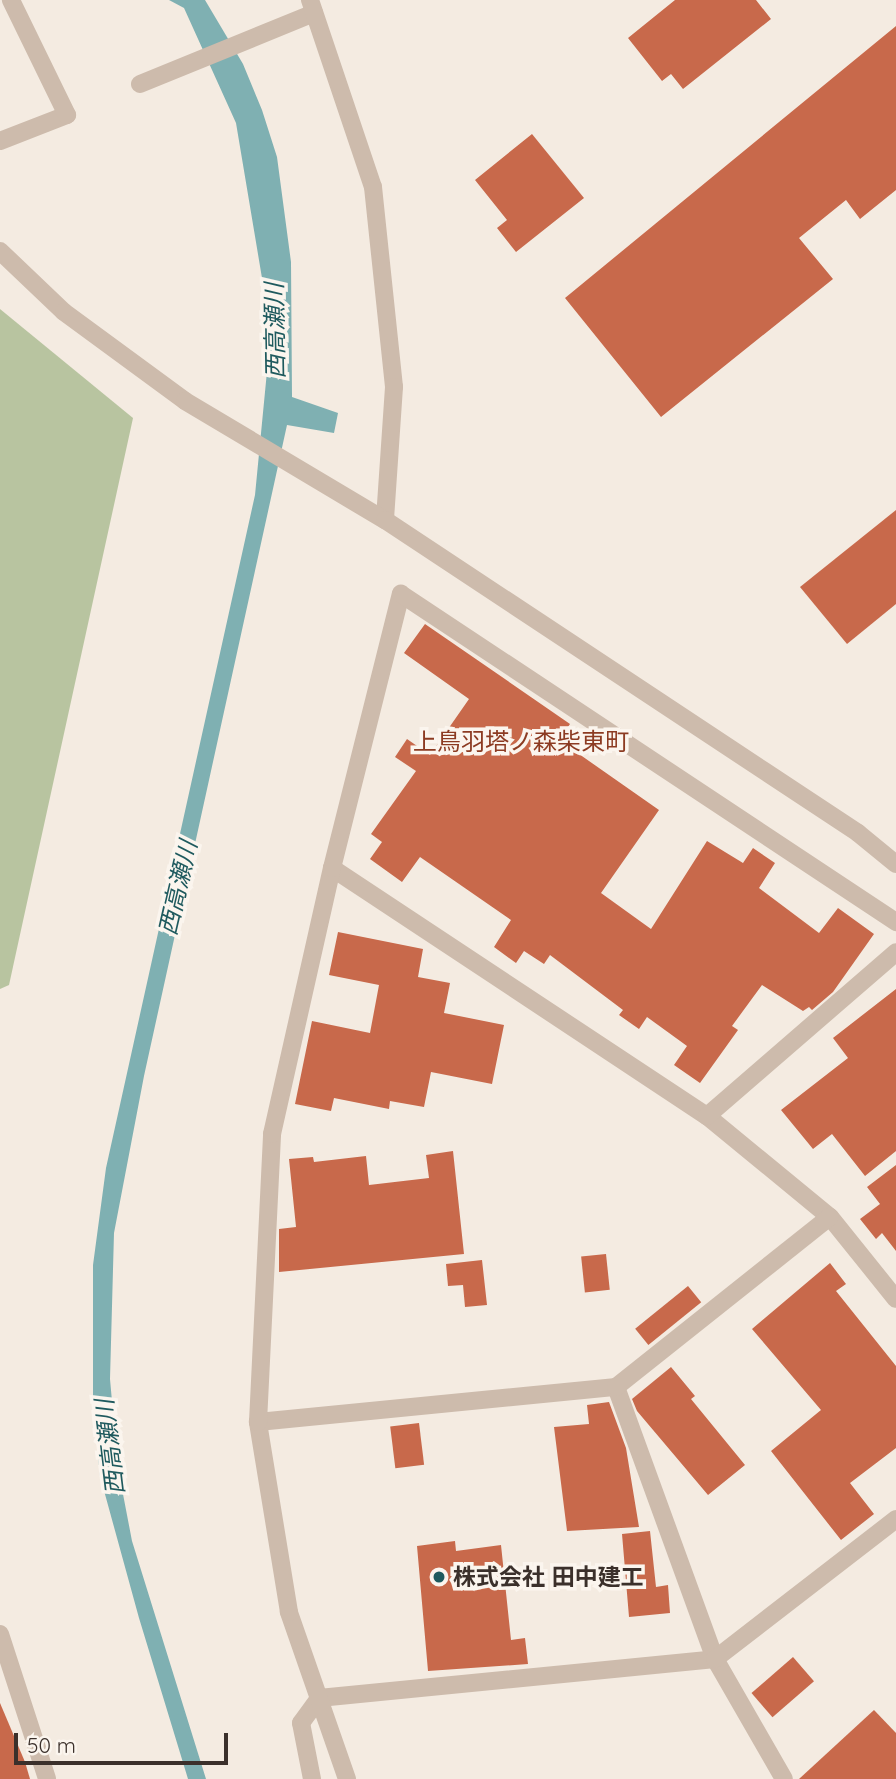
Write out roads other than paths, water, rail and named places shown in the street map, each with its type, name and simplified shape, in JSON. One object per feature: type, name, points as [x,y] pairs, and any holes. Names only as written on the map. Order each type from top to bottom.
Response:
[{"type":"street","points":[[0,141],[67,115],[11,0]]},
{"type":"street","points":[[140,84],[296,21],[312,6],[373,187],[394,387],[385,520]]},
{"type":"street","points":[[0,251],[64,312],[185,401],[347,500],[385,520],[858,833],[896,864]]},
{"type":"street","points":[[347,1779],[289,1612],[258,1422],[272,1134],[332,868],[401,594],[896,922]]},
{"type":"street","points":[[332,868],[707,1116],[830,1217],[896,1299]]},
{"type":"street","points":[[707,1116],[896,952]]},
{"type":"street","points":[[258,1422],[616,1387],[830,1217]]},
{"type":"street","points":[[616,1387],[715,1659],[784,1779]]},
{"type":"street","points":[[312,1779],[301,1723],[319,1698],[715,1659],[896,1519]]},
{"type":"street","points":[[0,1634],[47,1779]]},
{"type":"water","name":"西高瀬川","points":[[169,0],[205,0],[243,64],[262,110],[277,157],[291,262],[292,397],[338,413],[334,433],[287,425],[144,1076],[114,1233],[110,1379],[118,1468],[132,1541],[206,1779],[188,1779],[139,1618],[100,1476],[93,1403],[93,1265],[106,1168],[255,495],[268,361],[264,290],[236,123],[184,8]]},
{"type":"place","name":"株式会社 田中建工","points":[[439,1577]]},
{"type":"district","name":"上鳥羽塔ノ森柴東町","points":[[521,742]]}]
